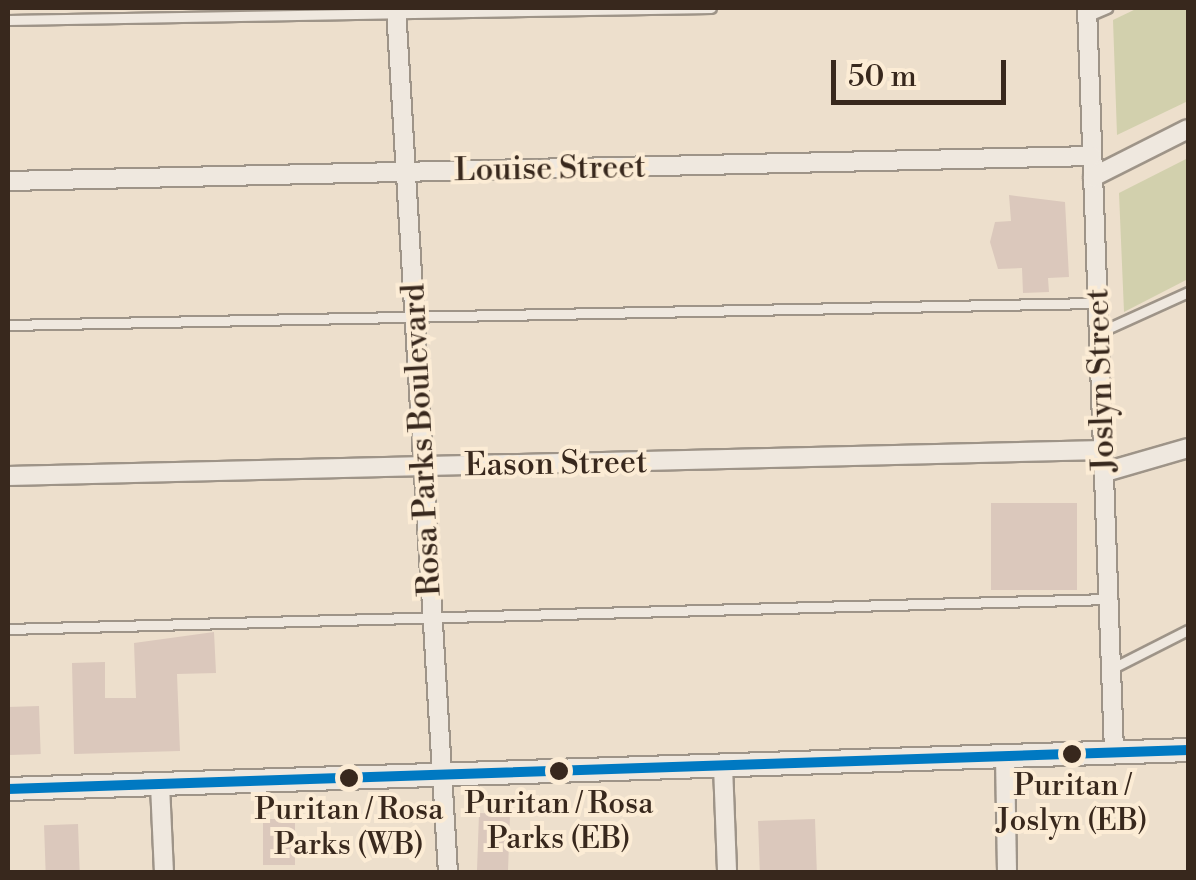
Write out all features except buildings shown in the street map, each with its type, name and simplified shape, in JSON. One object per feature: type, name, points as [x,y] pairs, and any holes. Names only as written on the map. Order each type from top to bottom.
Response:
[{"type":"street","name":"Rosa Parks Boulevard","points":[[396,10],[448,872]]},
{"type":"street","name":"Joslyn Street","points":[[1088,12],[1114,753]]},
{"type":"street","points":[[1094,177],[1188,129]]},
{"type":"street","name":"Louise Street","points":[[8,181],[1092,156]]},
{"type":"street","points":[[1104,472],[1188,448]]},
{"type":"street","name":"Eason Street","points":[[8,476],[1104,450]]},
{"type":"street","points":[[8,789],[1188,750]]},
{"type":"street","points":[[1005,756],[1008,872]]},
{"type":"street","points":[[723,766],[727,872]]},
{"type":"street","points":[[160,785],[164,872]]},
{"type":"lane","points":[[8,20],[396,10],[710,8]]},
{"type":"lane","points":[[1088,12],[1107,8]]},
{"type":"lane","points":[[1100,332],[1188,292]]},
{"type":"lane","points":[[8,325],[1099,303]]},
{"type":"lane","points":[[8,628],[1108,599]]},
{"type":"lane","points":[[1111,669],[1188,630]]},
{"type":"shaded area","points":[[1138,8],[1188,8],[1188,101],[1117,135],[1113,20]]},
{"type":"shaded area","points":[[1188,158],[1188,279],[1124,312],[1119,193]]},
{"type":"transit line","points":[[8,789],[1188,750]]},
{"type":"place","name":"Puritan / Joslyn (EB)","points":[[1072,754]]},
{"type":"place","name":"Puritan / Rosa Parks (EB)","points":[[559,771]]},
{"type":"place","name":"Puritan / Rosa Parks (WB)","points":[[349,778]]}]
